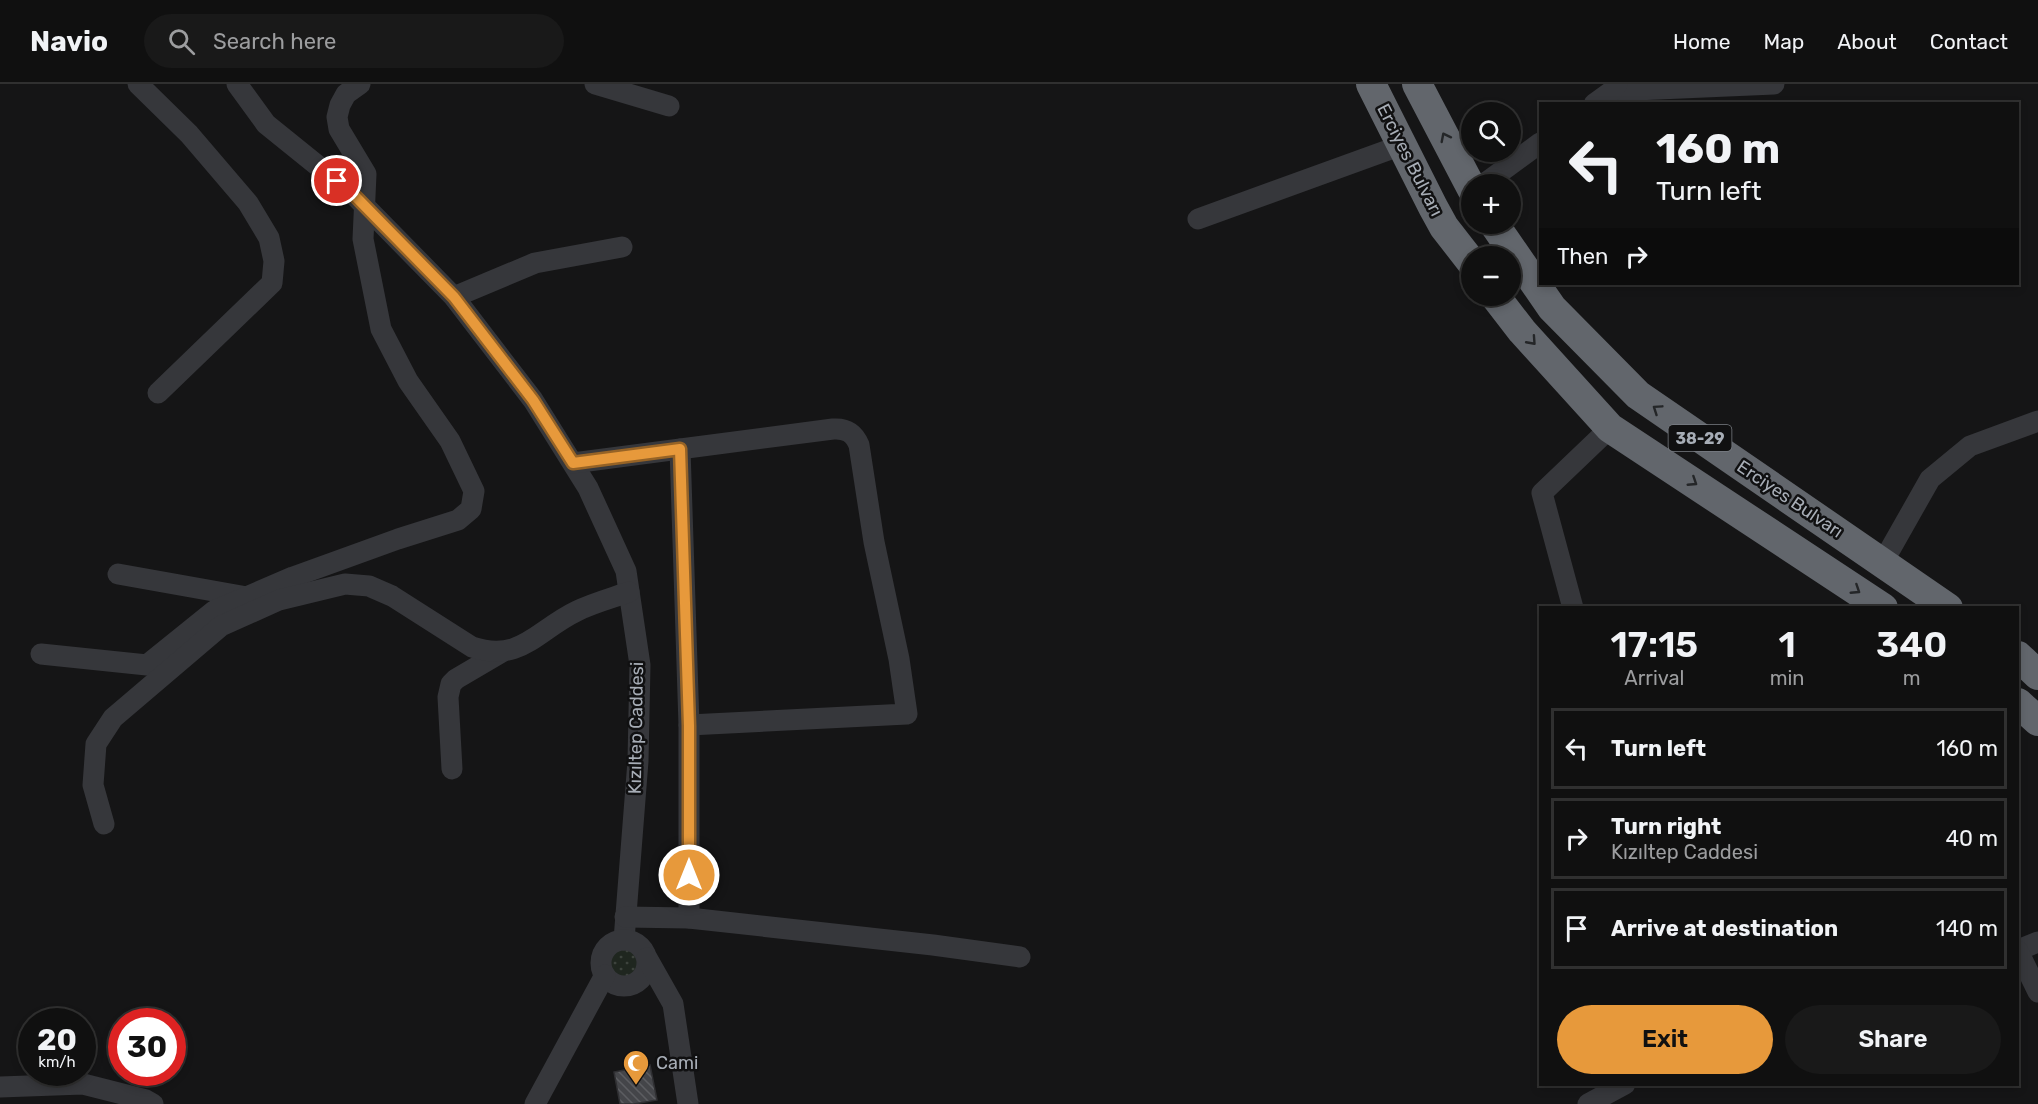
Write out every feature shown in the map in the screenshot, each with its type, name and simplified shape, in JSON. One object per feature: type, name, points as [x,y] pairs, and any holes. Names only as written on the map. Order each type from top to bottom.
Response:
[{"type":"highway","name":"Erciyes Bulvarı","points":[[1371,84],[1438,217],[1461,248]]},
{"type":"highway","points":[[1417,84],[1464,174]]},
{"type":"highway","name":"Erciyes Bulvarı","points":[[1501,234],[1552,308],[1638,395],[1945,606]]},
{"type":"highway","name":"38-29","points":[[1503,306],[1522,331],[1610,428],[1880,606]]},
{"type":"highway","points":[[2019,657],[2038,675]]},
{"type":"highway","points":[[2019,705],[2038,721]]},
{"type":"street","points":[[138,84],[189,134],[248,203],[269,238],[274,261],[272,283],[159,393]]},
{"type":"street","name":"Kızıltep Caddesi","points":[[237,84],[266,123],[354,195],[454,297],[533,400],[573,463],[588,488],[626,571],[640,665],[638,761],[624,940]]},
{"type":"street","points":[[41,654],[147,665],[214,611],[314,569],[458,520],[471,509],[474,491],[450,441],[408,381],[381,329],[363,239],[366,174],[339,129],[340,105],[346,94],[360,84]]},
{"type":"street","points":[[595,84],[669,106]]},
{"type":"street","points":[[1596,102],[1614,87],[1774,84]]},
{"type":"street","points":[[1198,219],[1402,144]]},
{"type":"street","points":[[1498,174],[1539,144]]},
{"type":"street","points":[[454,297],[536,263],[622,247]]},
{"type":"street","points":[[1883,562],[1930,479],[1970,446],[2038,422]]},
{"type":"street","points":[[1572,606],[1542,493],[1610,428]]},
{"type":"street","points":[[573,463],[833,429],[846,430],[856,438],[860,445],[874,542],[899,659],[907,714],[689,726]]},
{"type":"street","points":[[680,449],[689,726],[689,918]]},
{"type":"street","points":[[118,574],[247,597]]},
{"type":"street","points":[[104,824],[93,784],[96,744],[113,718],[221,626],[279,600],[345,584],[369,586],[392,596],[472,647],[502,652]]},
{"type":"street","points":[[452,769],[448,697],[451,684],[456,679],[502,652],[517,648],[577,611],[630,592]]},
{"type":"street","points":[[625,916],[689,918],[1020,957]]},
{"type":"street","points":[[535,1104],[604,975],[602,959],[604,952],[616,941],[624,940],[639,945],[673,1004],[688,1104]]},
{"type":"street","points":[[2019,950],[2038,942]]},
{"type":"street","points":[[2019,952],[2038,992]]},
{"type":"street","points":[[604,975],[617,985],[633,984],[645,974],[647,958]]},
{"type":"street","points":[[0,1087],[82,1084],[146,1100],[153,1104]]},
{"type":"street","points":[[1588,1104],[1621,1086]]},
{"type":"shaded area","points":[[624,949],[634,953],[638,963],[634,973],[624,977],[614,973],[610,963],[614,953]]},
{"type":"building","name":"Cami","points":[[650,1065],[657,1100],[620,1104],[614,1072]]},
{"type":"place","name":"Cami","points":[[636,1086]]},
{"type":"route","points":[[337,181],[354,195],[454,297],[533,400],[573,463],[680,449],[689,726],[689,875]]}]
